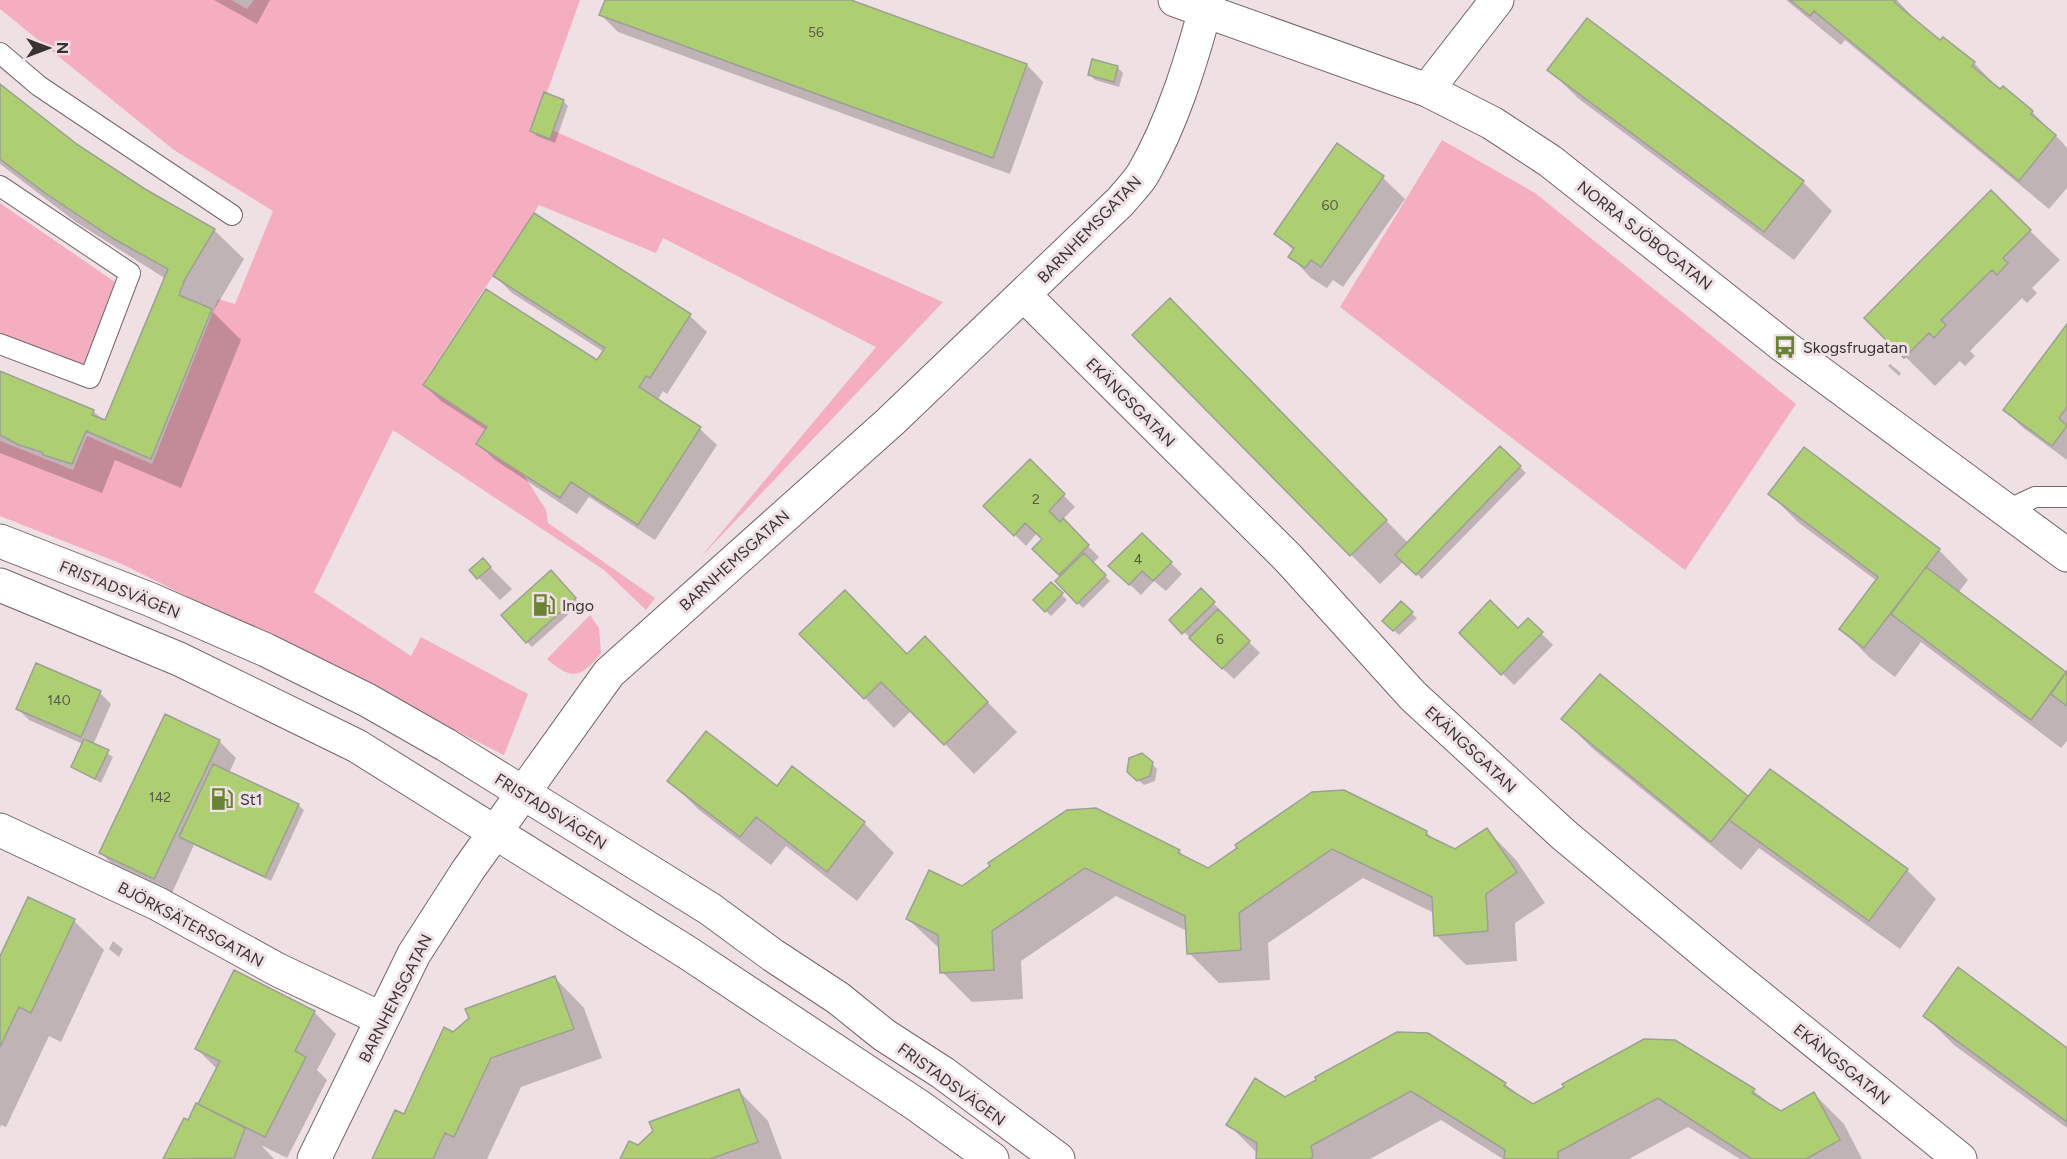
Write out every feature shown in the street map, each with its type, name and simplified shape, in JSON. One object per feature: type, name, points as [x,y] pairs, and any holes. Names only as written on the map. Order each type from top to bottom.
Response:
[{"type":"street","points":[[1427,90],[1497,0]]},
{"type":"street","name":"NORRA SJÖBOGATAN","points":[[1190,5],[1427,90],[1492,123],[1550,161],[1785,347],[2067,555]]},
{"type":"street","name":"BARNHEMSGATAN","points":[[314,1159],[414,954],[495,832],[609,673],[890,422],[1121,201],[1143,174],[1192,57],[1190,5]]},
{"type":"street","name":"EKÄNGSGATAN","points":[[1024,295],[1289,559],[1413,696],[1564,835],[1720,965],[1960,1159]]},
{"type":"street","name":"FRISTADSVÄGEN","points":[[0,541],[149,599],[266,650],[367,700],[524,793],[710,909],[774,956],[838,998],[884,1035],[943,1073],[1058,1159]]},
{"type":"street","points":[[0,585],[179,659],[357,746],[688,953],[992,1159]]},
{"type":"street","name":"BJÖRKSÄTERSGATAN","points":[[0,830],[158,904],[278,970],[382,1019]]},
{"type":"lane","points":[[0,52],[39,86],[232,215]]},
{"type":"lane","points":[[0,186],[130,273],[90,378],[0,344]]},
{"type":"lane","points":[[2006,511],[2035,497],[2067,497]]},
{"type":"shaded area","points":[[0,0],[231,0],[247,9],[254,0],[580,0],[536,123],[943,302],[700,558],[876,347],[663,238],[656,253],[539,205],[425,380],[491,423],[546,510],[548,523],[655,598],[646,610],[604,570],[393,430],[314,592],[411,656],[421,637],[528,694],[504,755],[122,564],[0,516],[0,441],[73,470],[87,436],[152,464],[218,299],[235,304],[273,211],[174,150],[0,9]]},
{"type":"shaded area","points":[[1442,140],[1535,193],[1796,404],[1685,570],[1340,307]]},
{"type":"shaded area","points":[[0,203],[115,282],[86,368],[0,333]]},
{"type":"shaded area","points":[[590,615],[599,628],[601,653],[588,668],[581,672],[576,674],[563,671],[547,659]]},
{"type":"building","points":[[605,0],[851,0],[1027,64],[993,158],[599,15]]},
{"type":"building","points":[[1790,0],[1896,0],[1894,2],[1940,40],[1943,37],[1975,62],[1972,66],[2000,89],[2003,86],[2033,111],[2031,114],[2056,135],[2019,181],[1814,11],[1810,16]]},
{"type":"building","points":[[1587,18],[1804,181],[1764,232],[1547,70]]},
{"type":"building","points":[[1092,59],[1118,66],[1114,82],[1088,75]]},
{"type":"building","points":[[0,84],[78,145],[145,189],[215,229],[185,279],[179,295],[212,309],[151,459],[86,431],[72,464],[43,455],[42,452],[19,445],[0,435],[0,371],[94,410],[92,415],[105,420],[168,269],[114,239],[45,193],[0,159]]},
{"type":"building","points":[[544,92],[564,100],[550,139],[530,131]]},
{"type":"building","points":[[1337,143],[1384,176],[1321,267],[1311,260],[1305,268],[1288,257],[1294,248],[1274,234]]},
{"type":"building","points":[[1991,190],[2031,230],[2003,258],[2008,263],[1997,275],[1992,270],[1941,320],[1946,325],[1934,338],[1929,333],[1904,358],[1864,318]]},
{"type":"building","points":[[534,213],[691,314],[650,378],[646,376],[639,387],[701,427],[638,525],[571,482],[560,498],[476,444],[487,427],[423,385],[486,289],[597,360],[605,348],[493,276]]},
{"type":"building","points":[[1170,298],[1387,520],[1350,556],[1132,335]]},
{"type":"building","points":[[2067,324],[2067,407],[2059,418],[2067,426],[2052,446],[2003,410]]},
{"type":"building","points":[[1500,446],[1521,466],[1416,575],[1395,555]]},
{"type":"building","points":[[1804,447],[1940,549],[1864,648],[1839,629],[1878,577],[1768,494]]},
{"type":"building","points":[[1030,459],[1065,494],[1049,511],[1060,522],[1063,518],[1089,545],[1059,575],[1032,549],[1042,539],[1025,523],[1014,536],[983,506]]},
{"type":"building","points":[[1142,533],[1172,562],[1153,581],[1142,571],[1129,585],[1108,566]]},
{"type":"building","points":[[1084,553],[1106,575],[1077,604],[1055,581]]},
{"type":"building","points":[[483,558],[491,567],[477,579],[469,570]]},
{"type":"building","points":[[1926,567],[2066,672],[2031,720],[1891,614]]},
{"type":"building","points":[[551,570],[576,598],[526,643],[501,615]]},
{"type":"building","points":[[1051,582],[1063,593],[1045,612],[1033,600]]},
{"type":"building","points":[[1201,588],[1215,602],[1182,634],[1169,620]]},
{"type":"building","points":[[845,590],[907,654],[925,636],[988,702],[944,745],[881,682],[864,699],[799,634]]},
{"type":"building","points":[[1490,600],[1518,628],[1528,618],[1543,632],[1501,675],[1459,633]]},
{"type":"building","points":[[1401,601],[1413,612],[1393,631],[1382,621]]},
{"type":"building","points":[[1218,609],[1250,641],[1222,669],[1189,638]]},
{"type":"building","points":[[36,663],[101,691],[81,737],[16,709]]},
{"type":"building","points":[[2067,671],[2067,706],[2051,694]]},
{"type":"building","points":[[1600,674],[1748,796],[1711,842],[1561,719]]},
{"type":"building","points":[[165,714],[220,740],[154,879],[99,853]]},
{"type":"building","points":[[706,731],[777,786],[792,766],[865,822],[827,872],[756,817],[740,837],[667,781]]},
{"type":"building","points":[[84,739],[109,750],[95,779],[71,767]]},
{"type":"building","points":[[1142,753],[1153,762],[1150,776],[1137,781],[1127,772],[1129,758]]},
{"type":"building","points":[[213,764],[299,804],[265,877],[179,837]]},
{"type":"building","points":[[1770,769],[1908,869],[1869,921],[1729,820]]},
{"type":"building","points":[[1344,790],[1427,831],[1426,835],[1455,849],[1487,828],[1517,872],[1486,894],[1488,931],[1434,936],[1432,897],[1332,849],[1239,913],[1241,950],[1187,954],[1185,916],[1085,868],[992,931],[994,970],[940,973],[938,935],[906,919],[929,870],[962,886],[990,866],[988,863],[1067,810],[1096,808],[1180,850],[1178,853],[1208,868],[1237,848],[1235,845],[1312,792]]},
{"type":"building","points":[[28,897],[75,919],[31,1013],[19,1007],[0,1047],[0,956]]},
{"type":"building","points":[[1958,967],[2067,1048],[2067,1122],[1923,1016]]},
{"type":"building","points":[[234,970],[315,1011],[295,1051],[306,1057],[265,1137],[198,1104],[220,1061],[195,1049]]},
{"type":"building","points":[[555,976],[574,1029],[491,1058],[454,1137],[445,1133],[433,1159],[372,1159],[395,1110],[404,1114],[444,1027],[453,1032],[469,1018],[465,1009]]},
{"type":"building","points":[[1397,1032],[1428,1033],[1506,1083],[1504,1086],[1533,1104],[1564,1087],[1562,1084],[1644,1039],[1675,1040],[1755,1089],[1752,1093],[1781,1111],[1814,1092],[1840,1140],[1806,1159],[1752,1159],[1658,1098],[1558,1152],[1558,1159],[1504,1159],[1505,1150],[1411,1091],[1311,1146],[1313,1156],[1311,1159],[1256,1159],[1257,1143],[1226,1125],[1255,1078],[1285,1097],[1316,1080],[1315,1077]]},
{"type":"building","points":[[739,1089],[758,1142],[710,1159],[620,1159],[629,1141],[638,1145],[653,1131],[649,1122]]},
{"type":"building","points":[[196,1103],[245,1128],[234,1158],[163,1159],[184,1118],[188,1120]]},
{"type":"place","name":"Skogsfrugatan","points":[[1785,347]]},
{"type":"place","name":"Ingo","points":[[544,605]]},
{"type":"place","name":"St1","points":[[222,799]]}]
